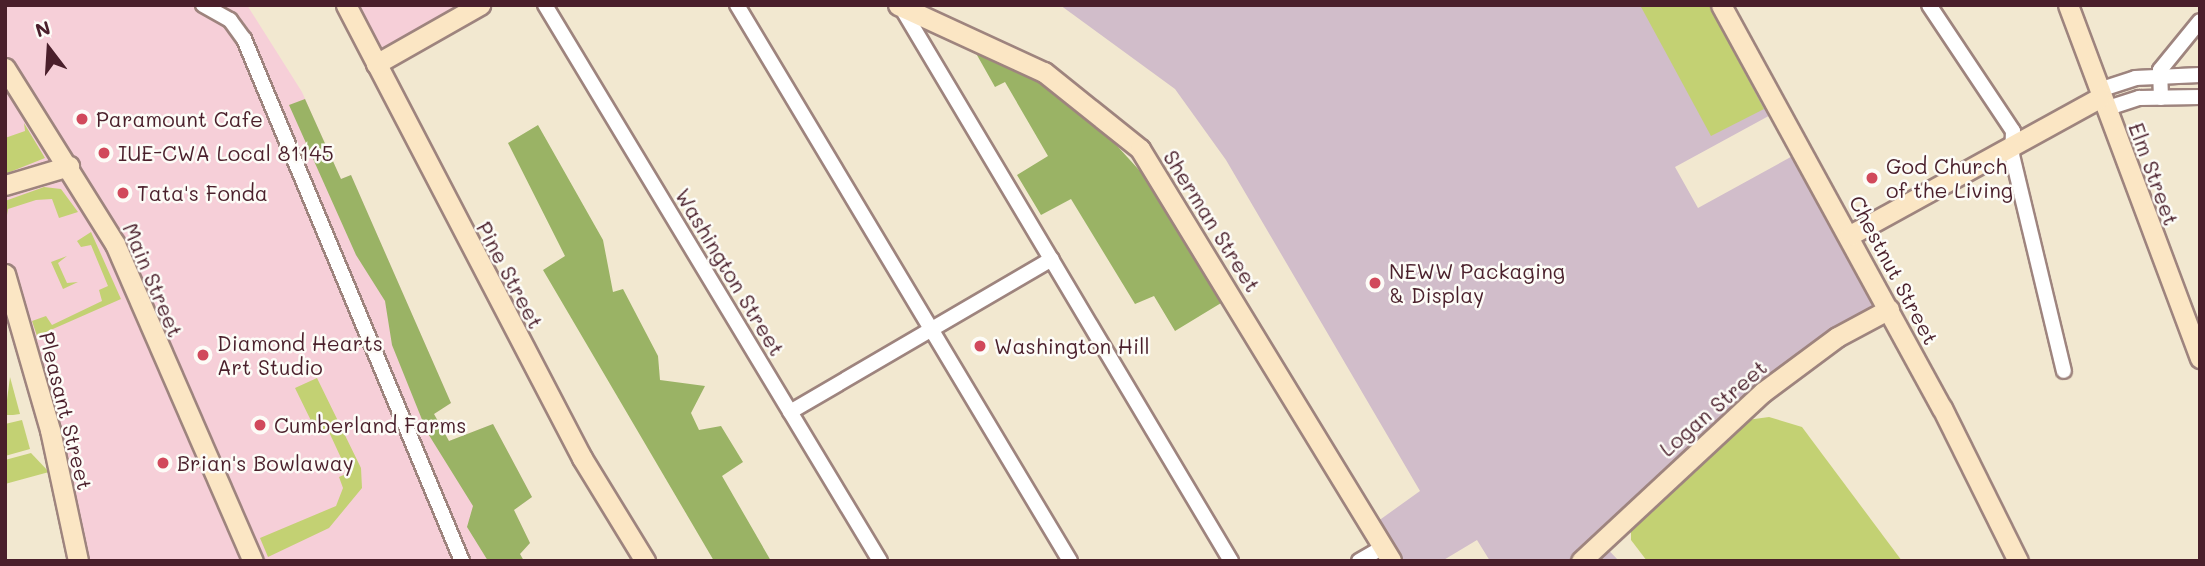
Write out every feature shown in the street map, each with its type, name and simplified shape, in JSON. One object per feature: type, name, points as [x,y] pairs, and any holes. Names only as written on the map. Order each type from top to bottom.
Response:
[{"type":"street","points":[[204,5],[230,20],[244,39],[462,561]]},
{"type":"street","name":"Pine Street","points":[[346,5],[582,458],[645,561]]},
{"type":"street","points":[[376,64],[480,5]]},
{"type":"street","name":"Washington Street","points":[[545,5],[880,561]]},
{"type":"street","points":[[737,5],[1070,561]]},
{"type":"street","name":"Chestnut Street","points":[[1721,5],[1850,235],[2018,561]]},
{"type":"street","points":[[1928,5],[2004,114],[2064,370]]},
{"type":"street","name":"Elm Street","points":[[2068,5],[2200,358]]},
{"type":"street","points":[[900,6],[1231,561]]},
{"type":"street","name":"Sherman Street","points":[[900,6],[1044,72],[1140,149],[1387,554]]},
{"type":"street","points":[[2161,97],[2159,77],[2200,21]]},
{"type":"street","name":"Main Street","points":[[5,68],[69,166],[125,266],[253,561]]},
{"type":"street","points":[[1850,235],[2012,143],[2102,99],[2159,77],[2200,75]]},
{"type":"street","points":[[2102,99],[2200,97]]},
{"type":"street","points":[[5,185],[69,166]]},
{"type":"street","points":[[790,412],[1052,259]]},
{"type":"street","name":"Pleasant Street","points":[[5,274],[50,430],[78,561]]},
{"type":"street","name":"Logan Street","points":[[1581,561],[1763,392],[1790,371],[1889,309]]},
{"type":"street","points":[[1359,561],[1387,554]]},
{"type":"shaded area","points":[[5,5],[247,5],[302,92],[341,179],[351,175],[451,403],[434,414],[449,441],[493,424],[532,497],[514,510],[530,543],[520,554],[524,561],[78,561],[15,309],[5,312]]},
{"type":"shaded area","points":[[346,5],[480,5],[376,63]]},
{"type":"shaded area","points":[[1060,5],[1717,5],[1776,112],[1675,167],[1698,208],[1798,153],[1880,306],[1595,536],[1619,561],[1490,561],[1477,540],[1442,561],[1397,561],[1374,524],[1420,491],[1226,160],[1175,89]]},
{"type":"green space","points":[[1640,5],[1709,5],[1764,109],[1711,136]]},
{"type":"green space","points":[[973,48],[1037,78],[1098,125],[1150,182],[1226,300],[1175,331],[1154,296],[1135,304],[1071,199],[1041,215],[1017,175],[1048,156],[1005,82],[995,87]]},
{"type":"green space","points":[[305,99],[341,179],[351,175],[451,403],[434,414],[449,441],[493,424],[532,497],[514,510],[530,543],[520,554],[524,561],[488,561],[467,527],[473,506],[427,432],[392,345],[385,301],[356,255],[289,105]]},
{"type":"green space","points":[[24,123],[45,158],[5,174],[5,138],[25,131]]},
{"type":"green space","points":[[538,125],[603,240],[613,292],[623,289],[658,356],[660,380],[705,386],[691,413],[699,430],[721,426],[743,462],[722,476],[771,561],[714,561],[543,270],[565,256],[508,143]]},
{"type":"green space","points":[[44,187],[61,189],[78,212],[59,218],[52,199],[36,200],[8,209],[5,227],[5,201]]},
{"type":"green space","points":[[91,232],[121,299],[37,336],[32,321],[46,316],[52,325],[102,301],[99,290],[108,286],[91,245],[81,247],[77,241]]},
{"type":"green space","points":[[67,256],[58,263],[67,283],[78,282],[63,289],[51,262]]},
{"type":"green space","points":[[10,377],[20,414],[5,415]]},
{"type":"green space","points":[[317,378],[361,468],[362,488],[329,528],[268,557],[260,538],[336,506],[343,488],[339,477],[348,473],[329,432],[318,435],[295,388]]},
{"type":"green space","points":[[1769,417],[1802,427],[1902,561],[1647,561],[1631,540],[1631,526],[1747,420]]},
{"type":"green space","points":[[22,420],[30,449],[5,456],[5,424]]},
{"type":"green space","points":[[31,453],[49,472],[5,484],[5,460]]},
{"type":"place","name":"Paramount Cafe","points":[[82,119]]},
{"type":"place","name":"IUE-CWA Local 81145","points":[[104,153]]},
{"type":"place","name":"God Church of the Living","points":[[1872,178]]},
{"type":"place","name":"Tata's Fonda","points":[[123,193]]},
{"type":"place","name":"NEWW Packaging & Display","points":[[1375,283]]},
{"type":"place","name":"Washington Hill","points":[[980,346]]},
{"type":"place","name":"Diamond Hearts Art Studio","points":[[203,355]]},
{"type":"place","name":"Cumberland Farms","points":[[260,425]]},
{"type":"place","name":"Brian's Bowlaway","points":[[163,463]]}]
